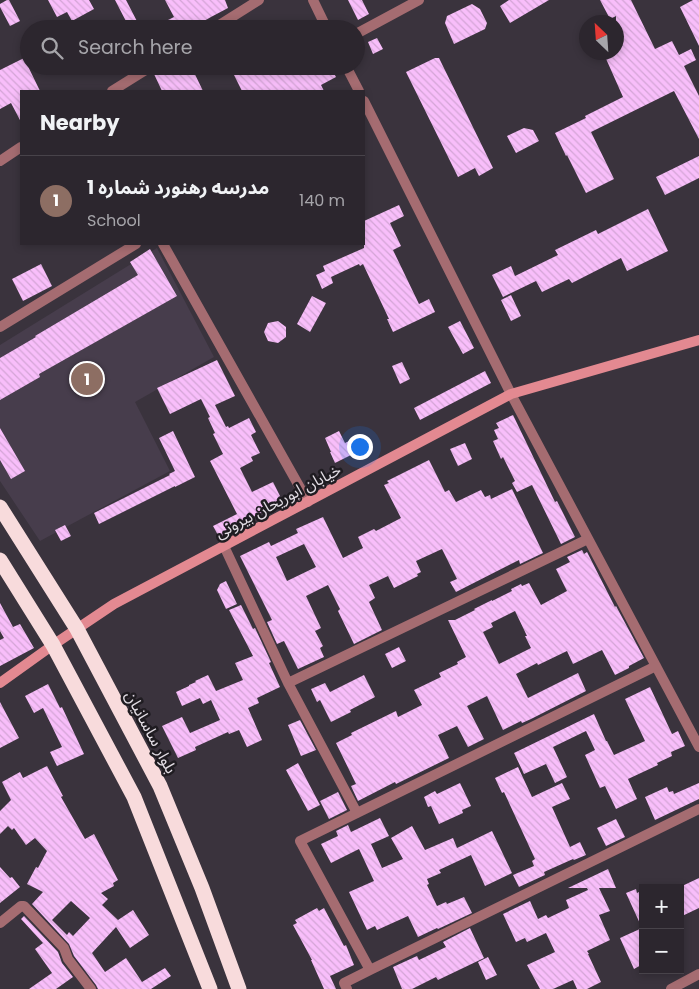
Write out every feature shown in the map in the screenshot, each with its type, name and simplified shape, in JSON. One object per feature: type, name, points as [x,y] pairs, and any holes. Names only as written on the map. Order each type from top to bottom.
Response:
[{"type":"highway","name":"بلوار ساسانیان","points":[[0,507],[77,629],[160,786],[202,888],[239,989]]},
{"type":"highway","points":[[0,560],[53,645],[134,798],[210,989]]},
{"type":"street","points":[[227,20],[259,0]]},
{"type":"street","points":[[313,0],[323,20]]},
{"type":"street","points":[[365,29],[419,0]]},
{"type":"street","points":[[114,90],[138,75]]},
{"type":"street","points":[[351,75],[358,90]]},
{"type":"street","points":[[365,105],[511,394],[699,747]]},
{"type":"street","points":[[0,160],[20,148]]},
{"type":"street","points":[[0,328],[134,245]]},
{"type":"street","points":[[164,245],[308,502]]},
{"type":"street","name":"خیابان ابوریحان بیرونی","points":[[0,683],[114,604],[511,394],[699,340]]},
{"type":"street","points":[[288,683],[588,539]]},
{"type":"street","points":[[224,546],[288,683],[356,813]]},
{"type":"street","points":[[370,970],[300,841],[656,666]]},
{"type":"street","points":[[347,989],[344,983],[699,809]]},
{"type":"street","points":[[0,923],[21,906],[24,906],[64,948],[68,959],[90,989]]},
{"type":"street","points":[[671,989],[699,974]]},
{"type":"shaded area","points":[[157,248],[214,357],[135,402],[170,471],[40,541],[0,481],[0,345]]},
{"type":"building","points":[[9,0],[20,21],[10,26],[0,7],[0,4]]},
{"type":"building","points":[[48,0],[89,0],[94,9],[74,20],[71,20],[67,12],[57,17]]},
{"type":"building","points":[[115,0],[126,0],[136,20],[125,20]]},
{"type":"building","points":[[165,0],[225,0],[228,8],[206,20],[168,20],[174,17]]},
{"type":"building","points":[[348,0],[362,0],[369,14],[358,20]]},
{"type":"building","points":[[509,0],[549,0],[510,23],[500,6]]},
{"type":"building","points":[[600,0],[631,0],[655,49],[672,41],[679,55],[691,49],[696,60],[684,66],[699,96],[699,139],[674,91],[591,132],[614,179],[586,193],[555,133],[623,97],[607,60],[624,60],[624,15],[608,15]]},
{"type":"building","points":[[693,0],[699,0],[699,46],[680,7]]},
{"type":"building","points":[[472,4],[480,9],[487,23],[485,29],[454,44],[445,23],[447,16]]},
{"type":"building","points":[[377,38],[383,49],[373,54],[368,42]]},
{"type":"building","points":[[435,58],[439,58],[493,168],[479,176],[475,168],[458,177],[406,72]]},
{"type":"building","points":[[20,60],[20,75],[32,75],[40,90],[20,90],[20,120],[11,103],[0,109],[0,70]]},
{"type":"building","points":[[154,75],[195,75],[203,90],[162,90]]},
{"type":"building","points":[[234,75],[335,75],[336,77],[321,85],[324,90],[242,90]]},
{"type":"building","points":[[524,128],[533,130],[539,141],[516,153],[507,136]]},
{"type":"building","points":[[699,156],[699,178],[665,195],[656,177]]},
{"type":"building","points":[[399,205],[404,216],[390,223],[401,246],[393,250],[419,304],[429,299],[435,312],[393,332],[387,319],[389,319],[363,264],[360,266],[359,264],[331,277],[333,283],[322,289],[316,275],[325,271],[323,266],[364,248],[365,221]]},
{"type":"building","points":[[648,209],[668,251],[627,271],[621,258],[572,283],[569,279],[542,292],[536,281],[503,297],[492,275],[511,266],[515,276],[558,255],[555,250],[596,230],[598,234]]},
{"type":"building","points":[[150,249],[177,296],[39,374],[40,377],[0,400],[0,358],[138,275],[130,262]]},
{"type":"building","points":[[41,264],[52,286],[23,301],[12,279]]},
{"type":"building","points":[[511,295],[521,316],[511,321],[501,300]]},
{"type":"building","points":[[312,296],[326,303],[310,332],[297,324]]},
{"type":"building","points":[[278,321],[286,327],[286,337],[278,343],[268,341],[264,332],[268,323]]},
{"type":"building","points":[[460,321],[474,348],[463,354],[448,327]]},
{"type":"building","points":[[217,360],[235,396],[215,405],[226,427],[228,426],[229,428],[249,418],[256,432],[251,435],[260,453],[251,457],[253,461],[240,468],[252,492],[273,482],[283,502],[249,519],[250,522],[219,537],[213,526],[237,514],[210,461],[223,454],[213,434],[215,433],[208,418],[210,417],[201,399],[170,414],[157,388]]},
{"type":"building","points":[[402,362],[410,379],[400,384],[392,366]]},
{"type":"building","points":[[485,371],[491,383],[420,420],[414,408]]},
{"type":"building","points":[[513,415],[555,502],[557,501],[575,537],[561,544],[532,485],[517,492],[512,483],[515,481],[503,457],[501,459],[493,441],[498,439],[494,430],[499,428],[496,423]]},
{"type":"building","points":[[0,428],[25,471],[11,479],[0,460]]},
{"type":"building","points":[[173,431],[195,477],[99,524],[94,513],[175,471],[159,438]]},
{"type":"building","points":[[339,431],[345,443],[351,440],[357,452],[335,463],[325,438]]},
{"type":"building","points":[[465,443],[472,459],[458,466],[450,449]]},
{"type":"building","points":[[429,460],[445,492],[449,490],[456,502],[481,490],[485,497],[490,495],[491,499],[512,489],[543,553],[520,564],[519,560],[456,592],[450,582],[457,579],[442,549],[416,561],[421,572],[417,574],[418,576],[394,588],[388,576],[369,585],[375,598],[369,602],[382,630],[354,644],[328,585],[306,596],[321,628],[315,631],[323,646],[320,648],[324,657],[298,669],[284,641],[277,644],[267,622],[272,620],[240,556],[269,542],[271,546],[298,533],[296,529],[323,517],[343,558],[363,548],[358,537],[374,529],[376,531],[401,518],[384,485],[389,483],[387,481]],"holes":[[[304,544],[316,567],[287,581],[276,557]]]},
{"type":"building","points":[[65,525],[71,536],[61,541],[55,530]]},
{"type":"building","points":[[582,550],[584,554],[587,552],[644,658],[615,675],[602,650],[573,664],[567,651],[538,665],[537,663],[516,674],[528,698],[578,673],[586,691],[531,719],[522,723],[521,721],[503,730],[487,696],[467,706],[484,739],[468,747],[457,726],[438,735],[449,758],[358,801],[351,786],[356,784],[336,743],[352,735],[351,733],[396,711],[398,717],[422,705],[414,690],[441,677],[439,673],[458,664],[457,662],[466,657],[448,620],[455,620],[512,591],[511,589],[521,584],[522,586],[529,583],[541,605],[567,591],[556,569],[570,562],[567,557]],"holes":[[[515,611],[527,636],[525,636],[531,648],[499,664],[483,632],[493,627],[491,623]]]},
{"type":"building","points":[[226,581],[237,604],[226,609],[217,590],[220,584]]},
{"type":"building","points":[[0,603],[13,627],[20,624],[34,648],[0,666],[0,640],[4,638],[0,631]]},
{"type":"building","points":[[241,605],[253,629],[255,628],[280,687],[257,698],[259,703],[248,708],[262,740],[247,747],[239,730],[229,734],[228,732],[195,747],[196,750],[178,758],[162,726],[182,717],[190,733],[220,720],[211,700],[203,704],[200,698],[182,706],[176,692],[208,675],[216,691],[243,680],[235,663],[253,656],[229,610]]},
{"type":"building","points":[[399,647],[406,661],[392,668],[385,654]]},
{"type":"building","points":[[364,675],[375,697],[331,722],[320,700],[317,702],[311,689],[325,683],[330,692]]},
{"type":"building","points":[[48,684],[60,708],[62,707],[84,754],[57,766],[50,752],[62,747],[43,708],[34,713],[25,696]]},
{"type":"building","points":[[650,687],[672,734],[678,731],[685,746],[671,752],[672,756],[657,763],[658,765],[628,779],[637,799],[616,809],[605,786],[600,788],[585,755],[595,750],[586,731],[553,747],[567,777],[555,783],[546,764],[524,774],[514,753],[594,714],[614,755],[645,741],[625,699]]},
{"type":"building","points":[[0,702],[19,738],[0,748]]},
{"type":"building","points":[[300,720],[316,750],[301,756],[288,725]]},
{"type":"building","points":[[298,763],[320,805],[308,811],[286,770]]},
{"type":"building","points":[[47,766],[63,796],[61,797],[85,839],[94,834],[118,880],[113,883],[114,886],[101,893],[108,899],[102,905],[118,920],[133,910],[149,935],[130,948],[116,927],[92,953],[105,972],[126,958],[142,982],[165,968],[171,976],[151,989],[98,989],[74,956],[69,944],[32,904],[43,892],[27,884],[47,851],[35,838],[26,845],[14,828],[12,830],[8,826],[0,834],[0,811],[11,800],[2,782],[20,772],[23,778]],"holes":[[[71,901],[90,918],[73,936],[69,932],[67,935],[52,920]]]},
{"type":"building","points":[[518,767],[532,797],[562,783],[570,799],[552,807],[570,847],[580,842],[586,855],[544,872],[545,875],[519,887],[513,875],[534,866],[532,861],[535,859],[504,792],[502,793],[495,778]]},
{"type":"building","points":[[460,783],[471,806],[462,810],[463,813],[439,824],[431,806],[428,807],[424,797],[435,791],[437,794]]},
{"type":"building","points":[[699,783],[699,799],[655,820],[645,797],[667,787],[669,792],[673,791],[674,794]]},
{"type":"building","points":[[338,792],[347,810],[329,819],[320,801]]},
{"type":"building","points":[[380,818],[389,836],[371,844],[382,868],[403,859],[391,838],[412,826],[425,850],[453,838],[457,848],[492,831],[512,873],[485,886],[471,855],[439,870],[441,873],[427,879],[429,884],[427,885],[437,906],[464,897],[472,913],[418,937],[408,916],[377,930],[375,926],[367,930],[349,892],[374,881],[359,849],[331,863],[321,844],[338,836],[336,831],[348,825],[351,832]]},
{"type":"building","points":[[616,819],[625,837],[606,846],[597,828]]},
{"type":"building","points":[[0,867],[20,887],[0,903]]},
{"type":"building","points":[[608,869],[616,888],[599,888],[610,911],[599,915],[610,940],[587,951],[601,982],[587,989],[577,989],[573,980],[553,989],[540,989],[527,965],[555,952],[546,933],[527,942],[525,938],[516,942],[503,914],[530,901],[538,919],[546,915],[548,918],[569,908],[566,900],[588,890],[587,888],[568,888]]},
{"type":"building","points":[[699,878],[699,908],[684,915],[684,885]]},
{"type":"building","points":[[636,889],[637,893],[639,892],[639,921],[626,893]]},
{"type":"building","points":[[317,908],[319,911],[324,908],[344,946],[346,945],[354,965],[330,976],[336,989],[324,989],[312,960],[293,925],[297,923],[295,920]]},
{"type":"building","points":[[24,916],[58,952],[62,963],[73,977],[56,989],[29,989],[52,973],[35,949],[43,943],[21,919]]},
{"type":"building","points":[[470,928],[484,958],[438,980],[436,977],[412,989],[402,989],[393,967],[417,956],[419,960],[446,947],[443,942]]},
{"type":"building","points":[[639,929],[639,966],[634,969],[620,938]]},
{"type":"building","points":[[488,957],[497,975],[486,980],[478,962]]},
{"type":"place","name":"مدرسه رهنورد شماره 1","points":[[87,379]]}]
